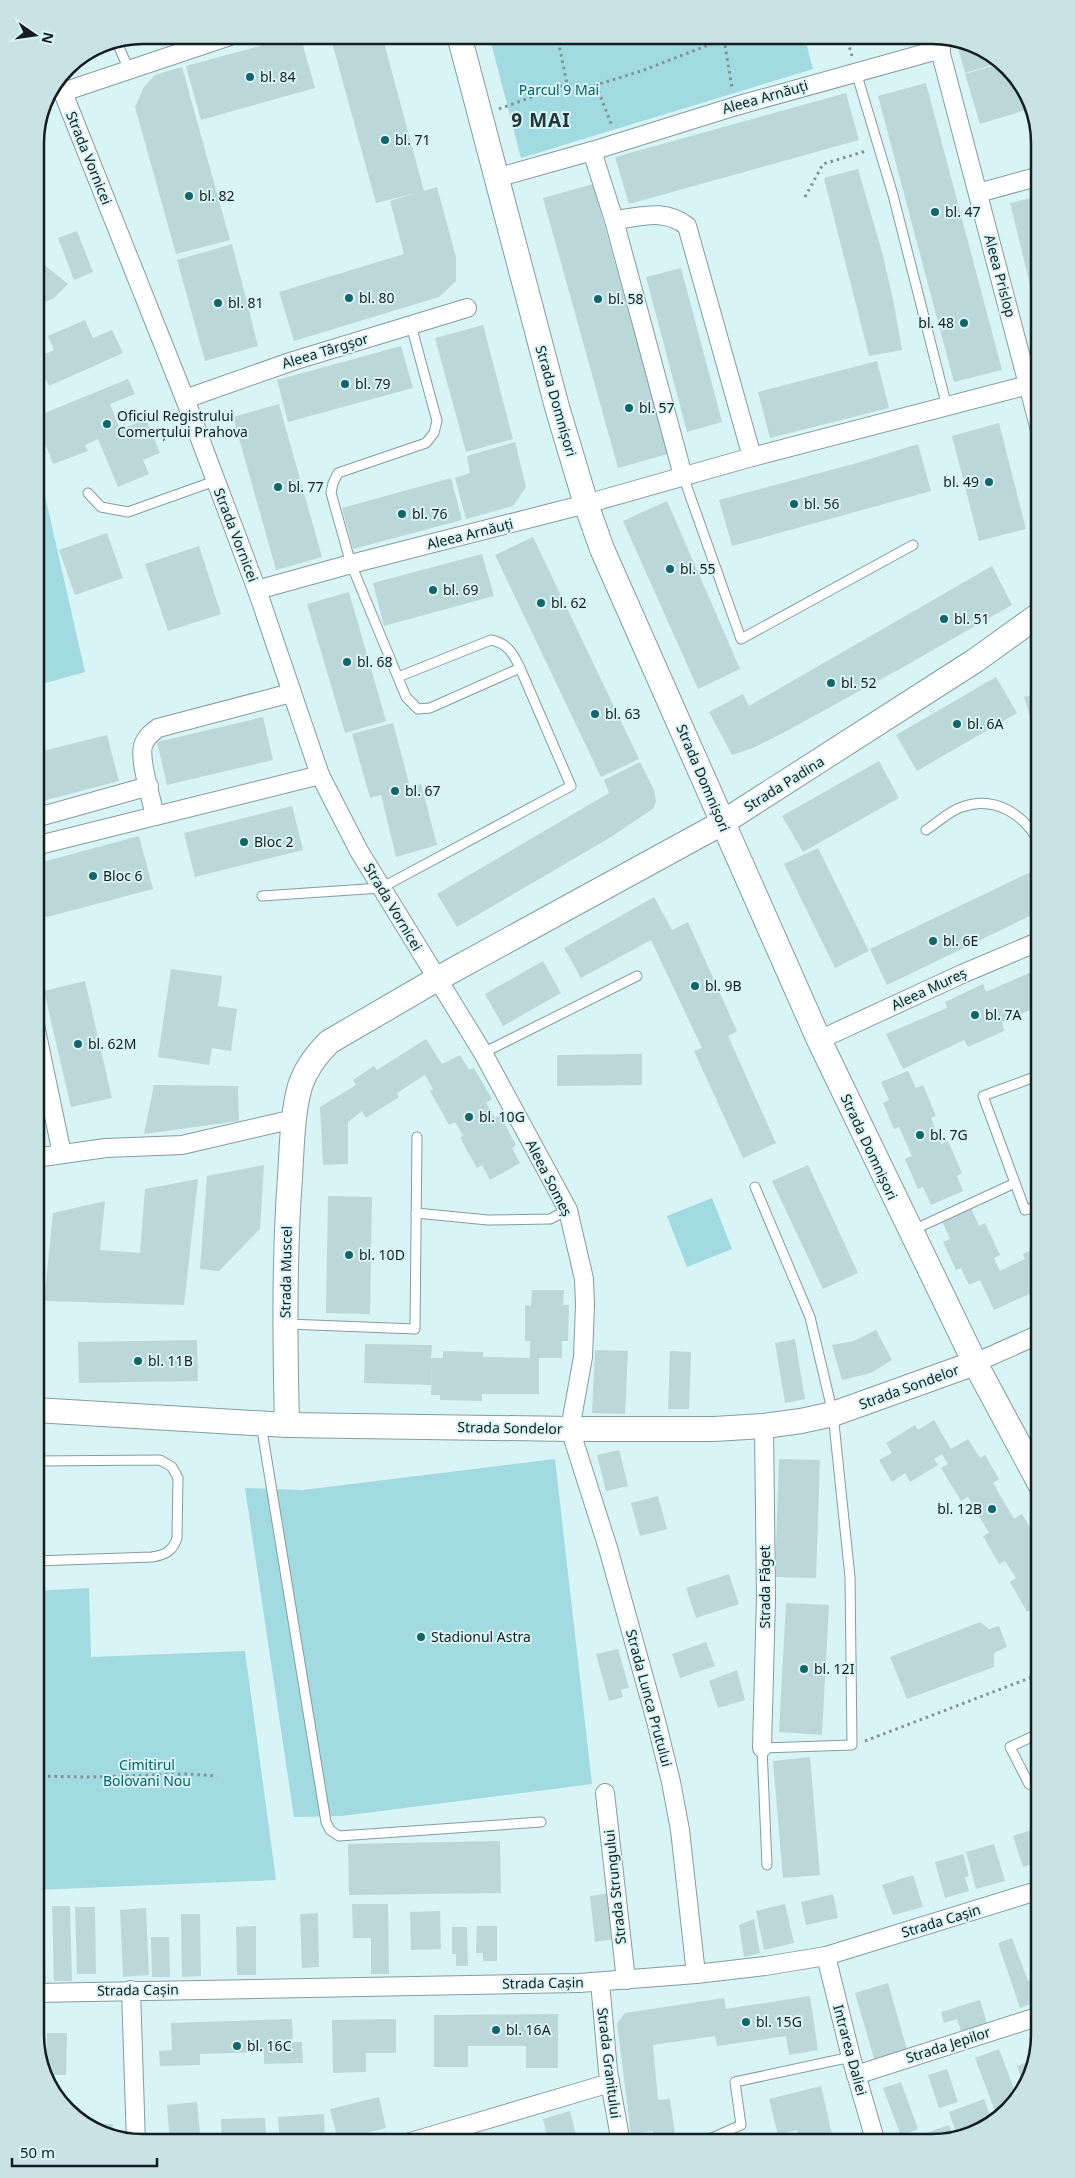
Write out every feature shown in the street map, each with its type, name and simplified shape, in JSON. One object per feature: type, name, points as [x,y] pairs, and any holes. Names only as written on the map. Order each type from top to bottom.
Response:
[{"type":"street","points":[[62,86],[129,70],[206,44]]},
{"type":"street","name":"Strada Domnișori","points":[[461,44],[557,407],[586,504],[602,549],[819,1040],[909,1231],[975,1363],[1031,1467]]},
{"type":"street","name":"Aleea Arnăuți","points":[[496,178],[856,72],[933,44]]},
{"type":"street","name":"Aleea Prislop","points":[[939,44],[1031,396]]},
{"type":"street","name":"Strada Vornicei","points":[[61,87],[185,400],[257,590],[320,775],[359,851],[437,979]]},
{"type":"street","points":[[592,151],[614,220],[683,476]]},
{"type":"street","points":[[978,194],[1031,179]]},
{"type":"street","points":[[614,220],[664,214],[676,217],[687,226],[752,457]]},
{"type":"street","name":"Aleea Târgșor","points":[[185,400],[293,361],[467,308]]},
{"type":"street","name":"Aleea Arnăuți","points":[[257,590],[1028,385]]},
{"type":"street","name":"Strada Padina","points":[[437,979],[722,823],[961,671],[1031,620]]},
{"type":"street","points":[[155,816],[142,755],[143,745],[147,736],[158,728],[291,693]]},
{"type":"street","points":[[44,844],[320,775]]},
{"type":"street","points":[[44,815],[149,786]]},
{"type":"street","name":"Aleea Mureș","points":[[819,1040],[962,974],[1031,945]]},
{"type":"street","name":"Aleea Someș","points":[[437,979],[483,1053],[568,1210],[584,1279],[583,1358],[570,1428]]},
{"type":"street","name":"Strada Muscel","points":[[287,1425],[285,1324],[288,1199],[294,1119],[301,1085],[307,1069],[317,1053],[329,1042],[437,979]]},
{"type":"street","points":[[44,1068],[62,1154]]},
{"type":"street","points":[[44,1157],[106,1148],[182,1145],[294,1119]]},
{"type":"street","points":[[975,1363],[1031,1338]]},
{"type":"street","name":"Strada Sondelor","points":[[44,1411],[287,1425],[714,1429],[764,1426],[833,1414],[975,1363]]},
{"type":"street","name":"Strada Făget","points":[[762,1748],[766,1597],[764,1426]]},
{"type":"street","name":"Strada Lunca Prutului","points":[[570,1428],[608,1548],[671,1782],[680,1830],[696,1974]]},
{"type":"street","name":"Strada Strungului","points":[[605,1793],[626,1980]]},
{"type":"street","name":"Strada Cașin","points":[[44,1992],[600,1982],[696,1974],[765,1966],[826,1956],[1031,1893]]},
{"type":"street","name":"Intrarea Daliei","points":[[826,1956],[851,2057],[873,2134]]},
{"type":"street","name":"Strada Granitului","points":[[600,1982],[610,2083],[619,2134]]},
{"type":"street","points":[[131,1990],[136,2134]]},
{"type":"street","name":"Strada Jepilor","points":[[856,2075],[1031,2019]]},
{"type":"street","points":[[437,2134],[610,2083]]},
{"type":"lane","points":[[119,47],[129,70]]},
{"type":"lane","points":[[856,72],[893,195],[947,408]]},
{"type":"lane","points":[[411,325],[437,421],[434,434],[426,443],[338,473],[331,493],[351,564],[406,697],[418,709],[430,708],[520,668]]},
{"type":"lane","points":[[683,476],[741,638],[913,546]]},
{"type":"lane","points":[[88,493],[101,507],[128,512],[215,481]]},
{"type":"lane","points":[[262,896],[381,888],[571,786],[514,654],[502,642],[491,640],[398,677]]},
{"type":"lane","points":[[926,830],[961,807],[986,802],[1006,808],[1022,820],[1031,832]]},
{"type":"lane","points":[[483,1053],[637,976]]},
{"type":"lane","points":[[1031,1078],[983,1096],[1025,1210],[1031,1208]]},
{"type":"lane","points":[[285,1324],[415,1329],[417,1137]]},
{"type":"lane","points":[[909,1231],[1015,1183]]},
{"type":"lane","points":[[755,1187],[810,1317],[833,1414],[850,1577],[852,1745],[762,1748],[767,1866]]},
{"type":"lane","points":[[416,1213],[488,1220],[550,1219],[568,1210]]},
{"type":"lane","points":[[261,1424],[326,1822],[330,1830],[339,1836],[542,1822]]},
{"type":"lane","points":[[44,1461],[160,1460],[172,1466],[178,1478],[177,1538],[175,1546],[169,1552],[152,1557],[44,1561]]},
{"type":"lane","points":[[1031,1737],[1010,1747],[1029,1784],[1031,1783]]},
{"type":"lane","points":[[725,2134],[741,2125],[735,2082],[851,2057]]},
{"type":"path","points":[[559,44],[567,84]]},
{"type":"path","points":[[480,116],[567,84],[579,88],[596,85],[644,70],[706,44]]},
{"type":"path","points":[[724,44],[736,106]]},
{"type":"path","points":[[596,85],[618,142]]},
{"type":"path","points":[[805,197],[822,164],[874,148]]},
{"type":"path","points":[[852,1745],[1031,1677]]},
{"type":"path","points":[[44,1776],[89,1777],[188,1774],[217,1776]]},
{"type":"green space","name":"Parcul 9 Mai","points":[[491,44],[806,44],[813,69],[521,158]]},
{"type":"green space","points":[[44,492],[85,672],[44,683]]},
{"type":"green space","points":[[712,1198],[732,1249],[687,1267],[667,1216]]},
{"type":"green space","name":"Stadionul Astra","points":[[555,1459],[592,1784],[342,1816],[294,1817],[245,1488],[303,1490]]},
{"type":"green space","name":"Cimitirul Bolovani Nou","points":[[89,1588],[91,1657],[245,1651],[276,1880],[44,1890],[44,1590]]},
{"type":"building","name":"bl. 84","points":[[267,44],[303,44],[315,88],[201,120],[186,66]]},
{"type":"building","points":[[332,44],[384,44],[424,191],[437,187],[456,257],[456,281],[439,297],[294,341],[279,292],[404,254],[390,201],[416,193],[376,203]]},
{"type":"building","points":[[958,47],[976,54],[993,65],[965,73]]},
{"type":"building","points":[[995,65],[1015,88],[1026,110],[980,124],[965,74]]},
{"type":"building","name":"bl. 82","points":[[182,67],[230,240],[176,254],[135,107],[144,87],[155,75]]},
{"type":"building","points":[[926,83],[1002,370],[954,382],[878,96]]},
{"type":"building","points":[[846,93],[859,140],[629,204],[615,157]]},
{"type":"building","points":[[858,169],[882,252],[902,350],[869,356],[824,178]]},
{"type":"building","points":[[593,184],[668,454],[618,468],[543,198]]},
{"type":"building","points":[[1031,198],[1031,288],[1010,203]]},
{"type":"building","points":[[77,231],[93,272],[74,280],[58,238]]},
{"type":"building","name":"bl. 81","points":[[232,244],[258,346],[205,361],[177,260]]},
{"type":"building","points":[[44,265],[68,284],[53,299],[44,302]]},
{"type":"building","points":[[681,268],[722,422],[687,432],[646,277]]},
{"type":"building","points":[[85,320],[93,338],[112,330],[123,353],[49,386],[44,375],[44,354],[54,350],[48,336]]},
{"type":"building","points":[[483,325],[513,439],[466,452],[435,338]]},
{"type":"building","name":"bl. 79","points":[[401,346],[413,388],[288,422],[277,380]]},
{"type":"building","points":[[877,361],[889,408],[770,438],[758,392]]},
{"type":"building","points":[[128,379],[135,394],[110,404],[120,430],[146,419],[160,453],[143,460],[149,474],[118,487],[98,439],[85,445],[88,451],[53,464],[44,440],[44,413]]},
{"type":"building","name":"bl. 77","points":[[279,404],[322,557],[276,570],[233,417]]},
{"type":"building","name":"bl. 49","points":[[999,423],[1026,529],[979,541],[952,436]]},
{"type":"building","points":[[515,442],[526,487],[513,506],[466,519],[455,478],[470,473],[467,456]]},
{"type":"building","name":"bl. 56","points":[[918,444],[931,491],[732,546],[719,500],[857,463]]},
{"type":"building","name":"bl. 76","points":[[451,478],[462,520],[353,549],[342,508]]},
{"type":"building","name":"bl. 55","points":[[667,501],[740,669],[698,689],[623,521]]},
{"type":"building","points":[[107,533],[123,578],[75,595],[59,550]]},
{"type":"building","points":[[533,537],[639,759],[601,777],[495,555]]},
{"type":"building","points":[[199,546],[221,614],[168,631],[145,564]]},
{"type":"building","name":"bl. 69","points":[[482,554],[494,596],[384,626],[373,583]]},
{"type":"building","points":[[992,566],[1012,605],[783,733],[753,748],[732,755],[709,712],[743,694],[749,706]]},
{"type":"building","name":"bl. 68","points":[[349,592],[386,721],[345,733],[307,604]]},
{"type":"building","name":"bl. 6A","points":[[996,677],[1017,713],[917,771],[896,735]]},
{"type":"building","points":[[1031,695],[1031,719],[1024,697]]},
{"type":"building","points":[[263,717],[273,760],[167,785],[157,742]]},
{"type":"building","name":"bl. 67","points":[[393,723],[410,787],[421,784],[437,845],[396,857],[381,795],[370,798],[352,734]]},
{"type":"building","points":[[107,735],[119,781],[44,801],[44,751]]},
{"type":"building","points":[[879,761],[899,798],[803,852],[782,816]]},
{"type":"building","points":[[640,762],[654,790],[656,801],[654,808],[611,837],[457,927],[437,894],[609,793],[604,780]]},
{"type":"building","name":"Bloc 2","points":[[292,806],[303,850],[195,877],[184,833]]},
{"type":"building","name":"Bloc 6","points":[[139,836],[153,889],[44,918],[44,862]]},
{"type":"building","points":[[818,848],[869,951],[835,968],[784,864]]},
{"type":"building","name":"bl. 6E","points":[[1031,872],[1031,915],[887,985],[870,949]]},
{"type":"building","points":[[654,897],[672,930],[688,922],[737,1031],[728,1036],[776,1143],[743,1158],[694,1051],[702,1048],[651,940],[581,978],[564,948]]},
{"type":"building","points":[[543,961],[561,993],[503,1026],[485,994]]},
{"type":"building","points":[[171,969],[222,976],[218,1006],[237,1009],[231,1051],[212,1048],[209,1065],[158,1057]]},
{"type":"building","name":"bl. 7A","points":[[1031,972],[1031,1010],[1002,1022],[1004,1031],[968,1047],[964,1040],[903,1069],[886,1034],[947,1008],[945,1002],[983,984],[986,992]]},
{"type":"building","name":"bl. 62M","points":[[85,981],[112,1098],[71,1107],[44,991]]},
{"type":"building","points":[[426,1039],[442,1064],[460,1055],[469,1070],[474,1068],[492,1099],[486,1103],[495,1118],[500,1115],[516,1145],[512,1148],[520,1163],[490,1180],[482,1165],[477,1168],[460,1138],[463,1136],[455,1122],[449,1125],[430,1091],[433,1089],[425,1075],[397,1093],[399,1097],[366,1118],[362,1111],[348,1122],[348,1164],[323,1165],[320,1107],[356,1085],[353,1080],[374,1066],[377,1070]]},
{"type":"building","points":[[642,1054],[642,1085],[557,1086],[557,1055]]},
{"type":"building","name":"bl. 7G","points":[[908,1071],[916,1088],[923,1085],[936,1116],[931,1118],[941,1144],[948,1141],[962,1173],[957,1176],[963,1191],[931,1205],[923,1187],[918,1189],[905,1159],[912,1156],[899,1127],[894,1129],[883,1103],[889,1100],[881,1082]]},
{"type":"building","points":[[154,1085],[238,1086],[239,1121],[144,1134]]},
{"type":"building","points":[[264,1165],[260,1229],[219,1271],[200,1269],[207,1176]]},
{"type":"building","points":[[808,1165],[858,1273],[823,1289],[772,1181]]},
{"type":"building","points":[[198,1179],[184,1305],[44,1301],[53,1213],[105,1201],[100,1250],[140,1253],[145,1189]]},
{"type":"building","name":"bl. 10D","points":[[328,1196],[372,1197],[370,1314],[326,1313]]},
{"type":"building","points":[[971,1208],[979,1226],[985,1223],[1000,1255],[994,1258],[1000,1271],[1025,1259],[1023,1254],[1031,1250],[1031,1293],[994,1310],[980,1280],[969,1285],[961,1268],[956,1270],[943,1242],[950,1239],[942,1221]]},
{"type":"building","points":[[532,1290],[564,1290],[563,1305],[569,1305],[568,1341],[562,1341],[562,1358],[539,1358],[539,1394],[482,1394],[482,1401],[440,1400],[440,1395],[431,1395],[432,1362],[431,1385],[364,1383],[365,1344],[432,1345],[431,1358],[443,1358],[443,1351],[483,1352],[483,1357],[530,1358],[530,1341],[525,1341],[525,1305],[531,1306]]},
{"type":"building","points":[[876,1330],[892,1360],[871,1373],[842,1380],[832,1345],[854,1341]]},
{"type":"building","points":[[795,1339],[805,1399],[785,1403],[775,1343]]},
{"type":"building","name":"bl. 11B","points":[[197,1340],[198,1381],[79,1383],[78,1342]]},
{"type":"building","points":[[595,1350],[628,1351],[625,1414],[592,1413]]},
{"type":"building","points":[[670,1351],[691,1352],[689,1409],[668,1409]]},
{"type":"building","points":[[934,1420],[951,1449],[968,1439],[980,1458],[985,1455],[999,1479],[993,1483],[1014,1519],[1022,1514],[1031,1529],[1031,1610],[1027,1612],[1010,1582],[1016,1578],[1005,1561],[999,1564],[983,1536],[989,1533],[968,1497],[961,1501],[941,1468],[948,1464],[942,1454],[934,1459],[938,1465],[910,1482],[905,1473],[892,1482],[879,1460],[892,1453],[886,1443],[915,1425],[918,1430]]},
{"type":"building","points":[[619,1450],[628,1486],[606,1491],[597,1455]]},
{"type":"building","points":[[779,1459],[820,1460],[816,1578],[775,1577]]},
{"type":"building","points":[[658,1496],[667,1529],[640,1536],[631,1503]]},
{"type":"building","points":[[729,1574],[739,1604],[696,1618],[686,1588]]},
{"type":"building","name":"bl. 12I","points":[[786,1603],[829,1605],[822,1735],[779,1732]]},
{"type":"building","points":[[980,1622],[989,1629],[999,1626],[1007,1647],[994,1653],[994,1667],[907,1699],[890,1657]]},
{"type":"building","points":[[706,1642],[715,1666],[680,1678],[672,1654]]},
{"type":"building","points":[[618,1649],[629,1688],[621,1690],[623,1697],[609,1701],[596,1654]]},
{"type":"building","points":[[737,1670],[745,1700],[718,1708],[709,1681]]},
{"type":"building","points":[[810,1757],[820,1875],[783,1878],[773,1761]]},
{"type":"building","points":[[1031,1830],[1031,1864],[1023,1867],[1013,1836]]},
{"type":"building","points":[[500,1841],[501,1893],[349,1895],[348,1844]]},
{"type":"building","points":[[994,1844],[1005,1881],[976,1889],[966,1852]]},
{"type":"building","points":[[963,1854],[969,1876],[965,1877],[969,1891],[945,1898],[935,1862]]},
{"type":"building","points":[[913,1875],[923,1907],[893,1915],[882,1885]]},
{"type":"building","points":[[610,1893],[616,1939],[595,1942],[590,1896]]},
{"type":"building","points":[[833,1894],[838,1918],[806,1925],[801,1902]]},
{"type":"building","points":[[352,1904],[388,1904],[389,1974],[371,1974],[371,1938],[353,1938]]},
{"type":"building","points":[[785,1904],[794,1943],[764,1950],[756,1911]]},
{"type":"building","points":[[52,1906],[70,1906],[72,1981],[54,1981]]},
{"type":"building","points":[[75,1907],[95,1907],[96,1974],[77,1974]]},
{"type":"building","points":[[146,1908],[149,1975],[123,1977],[120,1910]]},
{"type":"building","points":[[440,1911],[441,1949],[411,1950],[410,1912]]},
{"type":"building","points":[[318,1913],[319,1967],[302,1968],[300,1914]]},
{"type":"building","points":[[181,1914],[200,1914],[201,1976],[182,1977]]},
{"type":"building","points":[[754,1919],[760,1953],[744,1957],[739,1925]]},
{"type":"building","points":[[256,1926],[256,1975],[237,1975],[236,1927]]},
{"type":"building","points":[[477,1926],[497,1926],[497,1961],[483,1961],[483,1953],[476,1953]]},
{"type":"building","points":[[452,1927],[467,1927],[468,1966],[456,1966],[456,1954],[452,1954]]},
{"type":"building","points":[[44,1931],[46,1982],[44,1982]]},
{"type":"building","points":[[151,1937],[169,1937],[170,1977],[152,1977]]},
{"type":"building","points":[[1012,1938],[1028,1981],[1031,1980],[1031,2004],[1020,2008],[998,1943]]},
{"type":"building","points":[[888,1983],[908,2053],[875,2062],[855,1993]]},
{"type":"building","points":[[810,1996],[818,2050],[789,2055],[786,2036],[717,2046],[715,2036],[653,2045],[658,2100],[670,2099],[675,2134],[653,2134],[653,2131],[631,2134],[617,2023],[625,2013],[724,1998],[726,2009]]},
{"type":"building","points":[[980,2000],[988,2027],[962,2034],[957,2019],[944,2023],[941,2012]]},
{"type":"building","name":"bl. 16A","points":[[558,2014],[558,2068],[526,2068],[526,2046],[468,2046],[468,2067],[434,2067],[434,2015]]},
{"type":"building","name":"bl. 16C","points":[[292,2019],[293,2042],[302,2042],[303,2063],[264,2064],[264,2052],[200,2054],[200,2065],[160,2066],[159,2051],[172,2050],[171,2023]]},
{"type":"building","points":[[396,2019],[396,2053],[366,2053],[366,2072],[333,2073],[332,2020]]},
{"type":"building","points":[[47,2033],[67,2033],[66,2075],[52,2075],[47,2059]]},
{"type":"building","points":[[999,2049],[1015,2090],[995,2112],[975,2058]]},
{"type":"building","points":[[1027,2062],[1021,2079],[1017,2066]]},
{"type":"building","points":[[947,2069],[958,2102],[939,2108],[928,2075]]},
{"type":"building","points":[[901,2082],[918,2129],[906,2134],[900,2134],[883,2088]]},
{"type":"building","points":[[821,2086],[832,2134],[798,2134],[797,2130],[778,2134],[769,2099]]},
{"type":"building","points":[[379,2097],[386,2128],[362,2134],[336,2134],[330,2109]]},
{"type":"building","points":[[984,2099],[990,2116],[970,2127],[956,2131],[949,2112]]},
{"type":"building","points":[[197,2102],[200,2134],[169,2134],[167,2105]]},
{"type":"building","points":[[570,2111],[576,2134],[547,2134],[543,2119]]},
{"type":"building","points":[[324,2114],[325,2134],[279,2134],[278,2117]]},
{"type":"building","points":[[265,2118],[266,2134],[222,2134],[221,2119]]},
{"type":"building","points":[[99,2124],[113,2124],[112,2129]]},
{"type":"building","points":[[949,2125],[952,2132],[932,2134],[923,2134]]},
{"type":"place","name":"bl. 84","points":[[250,77]]},
{"type":"place","name":"bl. 71","points":[[385,140]]},
{"type":"place","name":"bl. 82","points":[[189,196]]},
{"type":"place","name":"bl. 47","points":[[935,212]]},
{"type":"place","name":"bl. 80","points":[[349,298]]},
{"type":"place","name":"bl. 58","points":[[598,299]]},
{"type":"place","name":"bl. 81","points":[[218,303]]},
{"type":"place","name":"bl. 48","points":[[964,323]]},
{"type":"place","name":"bl. 79","points":[[345,384]]},
{"type":"place","name":"bl. 57","points":[[629,408]]},
{"type":"place","name":"Oficiul Registrului Comerțului Prahova","points":[[107,424]]},
{"type":"place","name":"bl. 49","points":[[989,482]]},
{"type":"place","name":"bl. 77","points":[[278,487]]},
{"type":"place","name":"bl. 56","points":[[794,504]]},
{"type":"place","name":"bl. 76","points":[[402,514]]},
{"type":"place","name":"bl. 55","points":[[670,569]]},
{"type":"place","name":"bl. 69","points":[[433,590]]},
{"type":"place","name":"bl. 62","points":[[541,603]]},
{"type":"place","name":"bl. 51","points":[[944,619]]},
{"type":"place","name":"bl. 68","points":[[347,662]]},
{"type":"place","name":"bl. 52","points":[[831,683]]},
{"type":"place","name":"bl. 63","points":[[595,714]]},
{"type":"place","name":"bl. 6A","points":[[957,724]]},
{"type":"place","name":"bl. 67","points":[[395,791]]},
{"type":"place","name":"Bloc 2","points":[[244,842]]},
{"type":"place","name":"Bloc 6","points":[[93,876]]},
{"type":"place","name":"bl. 6E","points":[[933,941]]},
{"type":"place","name":"bl. 9B","points":[[695,986]]},
{"type":"place","name":"bl. 7A","points":[[975,1015]]},
{"type":"place","name":"bl. 62M","points":[[78,1044]]},
{"type":"place","name":"bl. 10G","points":[[469,1117]]},
{"type":"place","name":"bl. 7G","points":[[920,1135]]},
{"type":"place","name":"bl. 10D","points":[[349,1255]]},
{"type":"place","name":"bl. 11B","points":[[138,1361]]},
{"type":"place","name":"bl. 12B","points":[[992,1509]]},
{"type":"place","name":"Stadionul Astra","points":[[421,1637]]},
{"type":"place","name":"bl. 12I","points":[[804,1669]]},
{"type":"place","name":"bl. 15G","points":[[746,2022]]},
{"type":"place","name":"bl. 16A","points":[[496,2030]]},
{"type":"place","name":"bl. 16C","points":[[237,2046]]},
{"type":"district","name":"9 MAI","points":[[541,120]]}]
